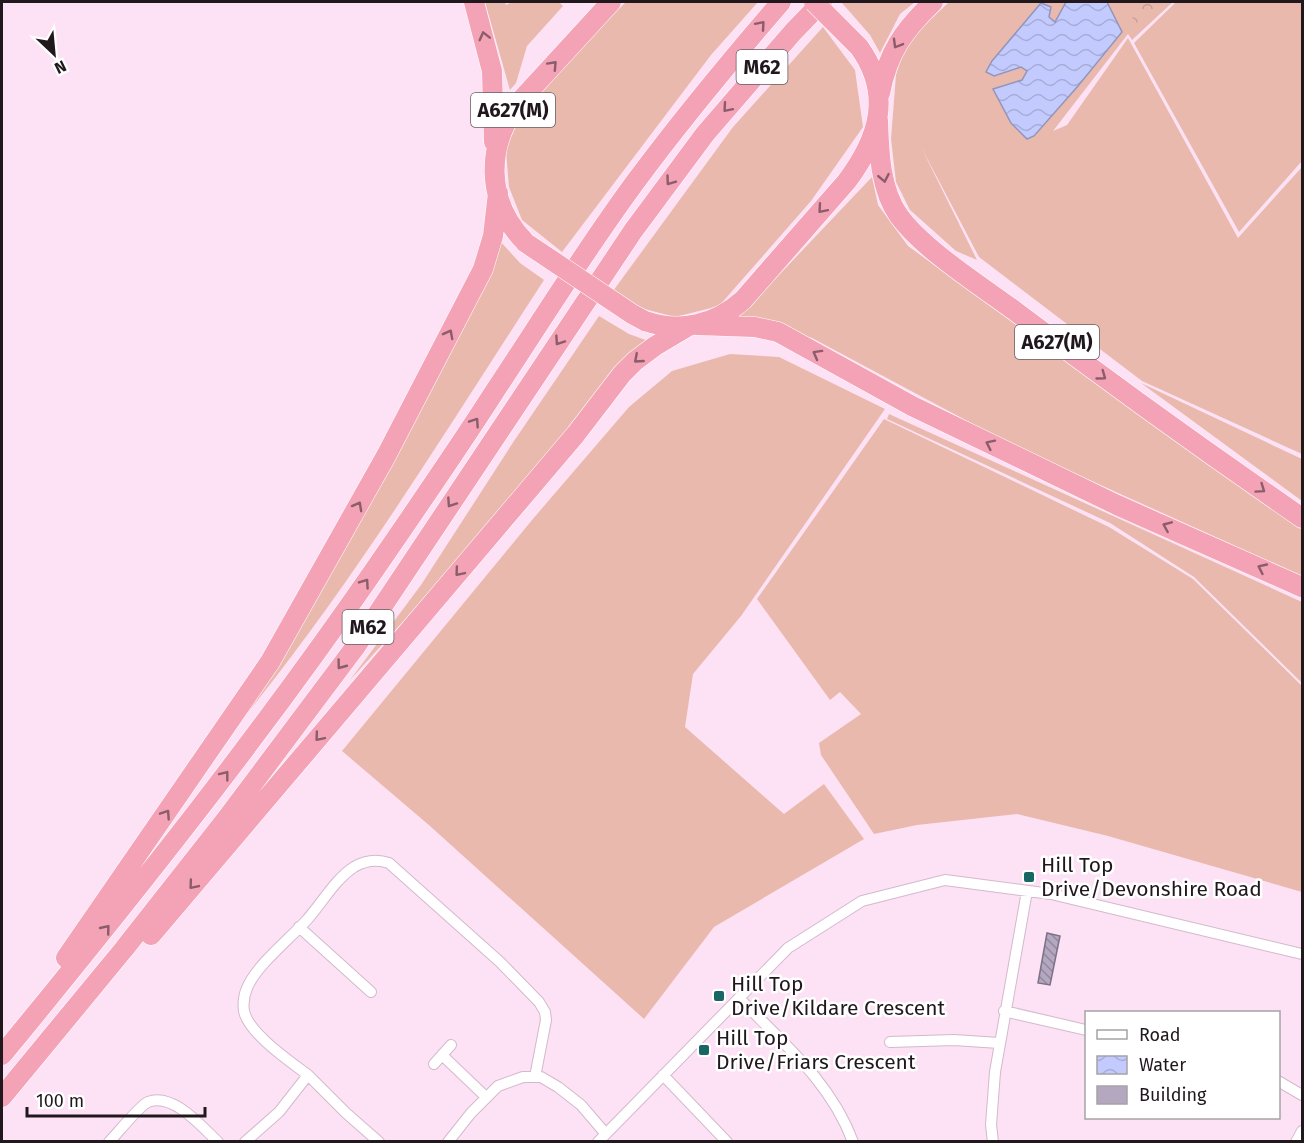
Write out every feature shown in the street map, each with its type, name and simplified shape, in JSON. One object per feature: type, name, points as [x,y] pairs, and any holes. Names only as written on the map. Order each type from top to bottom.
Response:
[{"type":"highway","name":"A627(M)","points":[[474,2],[492,71],[498,193],[508,219],[526,243],[603,296],[645,321],[661,326],[755,327],[777,332],[922,411],[1117,505],[1221,549],[1302,587]]},
{"type":"highway","name":"A627(M)","points":[[495,157],[505,123],[514,108],[611,2]]},
{"type":"highway","name":"M62","points":[[2,1053],[111,921],[260,729],[393,543],[596,236],[635,181],[683,118],[781,2]]},
{"type":"highway","name":"A627(M)","points":[[814,2],[859,47],[873,72],[879,96],[879,150],[888,194],[899,216],[919,237],[950,262],[1092,369],[1302,518]]},
{"type":"highway","name":"M62","points":[[2,1098],[224,822],[356,646],[633,231],[705,134],[793,32],[822,2]]},
{"type":"highway","points":[[879,96],[889,60],[899,39],[933,2]]},
{"type":"highway","name":"A627(M)","points":[[692,326],[729,311],[743,300],[857,167],[871,141],[878,120]]},
{"type":"highway","name":"M62","points":[[2,1053],[270,662],[386,456],[483,269],[493,236],[498,193]]},
{"type":"highway","name":"M62","points":[[2,1098],[135,954],[576,434],[622,374],[644,353],[692,326]]},
{"type":"street","points":[[379,1142],[308,1075],[263,1038],[248,1022],[244,1012],[248,987],[269,958],[340,879],[354,867],[378,860],[389,863],[500,962],[539,1002],[545,1012],[546,1020],[534,1077]]},
{"type":"street","points":[[448,1142],[498,1086],[523,1077],[541,1077],[558,1087],[581,1105],[601,1137],[788,948],[862,901],[945,880],[1051,894],[1302,954]]},
{"type":"street","points":[[993,1142],[991,1125],[994,1072],[1027,891]]},
{"type":"street","points":[[299,927],[371,992]]},
{"type":"street","points":[[739,998],[817,1077],[845,1120],[853,1142]]},
{"type":"street","points":[[1004,1011],[1085,1030]]},
{"type":"street","points":[[890,1042],[954,1040],[999,1043]]},
{"type":"street","points":[[434,1064],[451,1045]]},
{"type":"street","points":[[442,1055],[486,1097]]},
{"type":"street","points":[[245,1142],[279,1112],[308,1075]]},
{"type":"street","points":[[663,1075],[727,1142]]},
{"type":"street","points":[[1280,1082],[1302,1095]]},
{"type":"street","points":[[109,1142],[147,1102],[159,1100],[171,1103],[186,1112],[218,1142]]},
{"type":"street","points":[[1296,1142],[1302,1131]]},
{"type":"green space","points":[[485,2],[505,2],[506,5],[512,2],[559,2],[563,6],[527,46],[516,83],[510,90]]},
{"type":"green space","points":[[626,2],[758,2],[711,55],[562,252],[522,220],[509,187],[506,151],[516,123],[589,38]]},
{"type":"green space","points":[[915,2],[900,14],[880,53],[870,35],[842,3]]},
{"type":"green space","points":[[949,2],[1172,2],[1132,40],[1128,34],[1053,131],[1067,125],[1128,38],[1238,238],[1302,167],[1302,454],[1142,381],[979,257],[921,147],[977,260],[956,251],[910,210],[896,182],[891,139],[896,75],[906,43]]},
{"type":"green space","points":[[1137,2],[1173,2],[1136,36],[1132,15]]},
{"type":"green space","points":[[1176,2],[1302,2],[1302,161],[1239,232],[1134,43]]},
{"type":"green space","points":[[823,27],[855,70],[863,127],[811,201],[719,306],[675,317],[633,306],[613,291],[733,127]]},
{"type":"green space","points":[[872,177],[878,205],[908,246],[1188,450],[1302,529],[1302,576],[1014,446],[812,338],[740,316]]},
{"type":"green space","points":[[499,240],[520,263],[544,280],[358,564],[278,674],[236,727]]},
{"type":"green space","points":[[599,316],[629,334],[651,342],[350,680],[421,585],[514,441]]},
{"type":"green space","points":[[730,354],[779,357],[885,409],[741,616],[693,674],[685,727],[784,814],[824,784],[864,839],[714,927],[644,1019],[430,826],[342,751],[532,520],[629,407],[672,371]]},
{"type":"green space","points":[[1141,383],[1302,459],[1302,501]]},
{"type":"green space","points":[[889,414],[1302,602],[1302,683],[1194,577],[1110,523],[887,419]]},
{"type":"green space","points":[[884,419],[1109,527],[1193,579],[1302,686],[1302,892],[1108,836],[1017,814],[917,825],[874,834],[821,755],[819,743],[861,714],[840,692],[830,700],[757,599]]},
{"type":"water","points":[[1066,2],[1107,2],[1122,32],[1034,136],[1027,139],[1011,123],[993,89],[1022,80],[1027,71],[1021,67],[994,76],[986,72],[992,61],[1041,3],[1051,7],[1049,17],[1055,22]]},
{"type":"building","points":[[1047,933],[1060,936],[1050,985],[1038,983]]},
{"type":"place","name":"Hill Top Drive/Devonshire Road","points":[[1029,877]]},
{"type":"place","name":"Hill Top Drive/Kildare Crescent","points":[[719,996]]},
{"type":"place","name":"Hill Top Drive/Friars Crescent","points":[[704,1050]]}]
